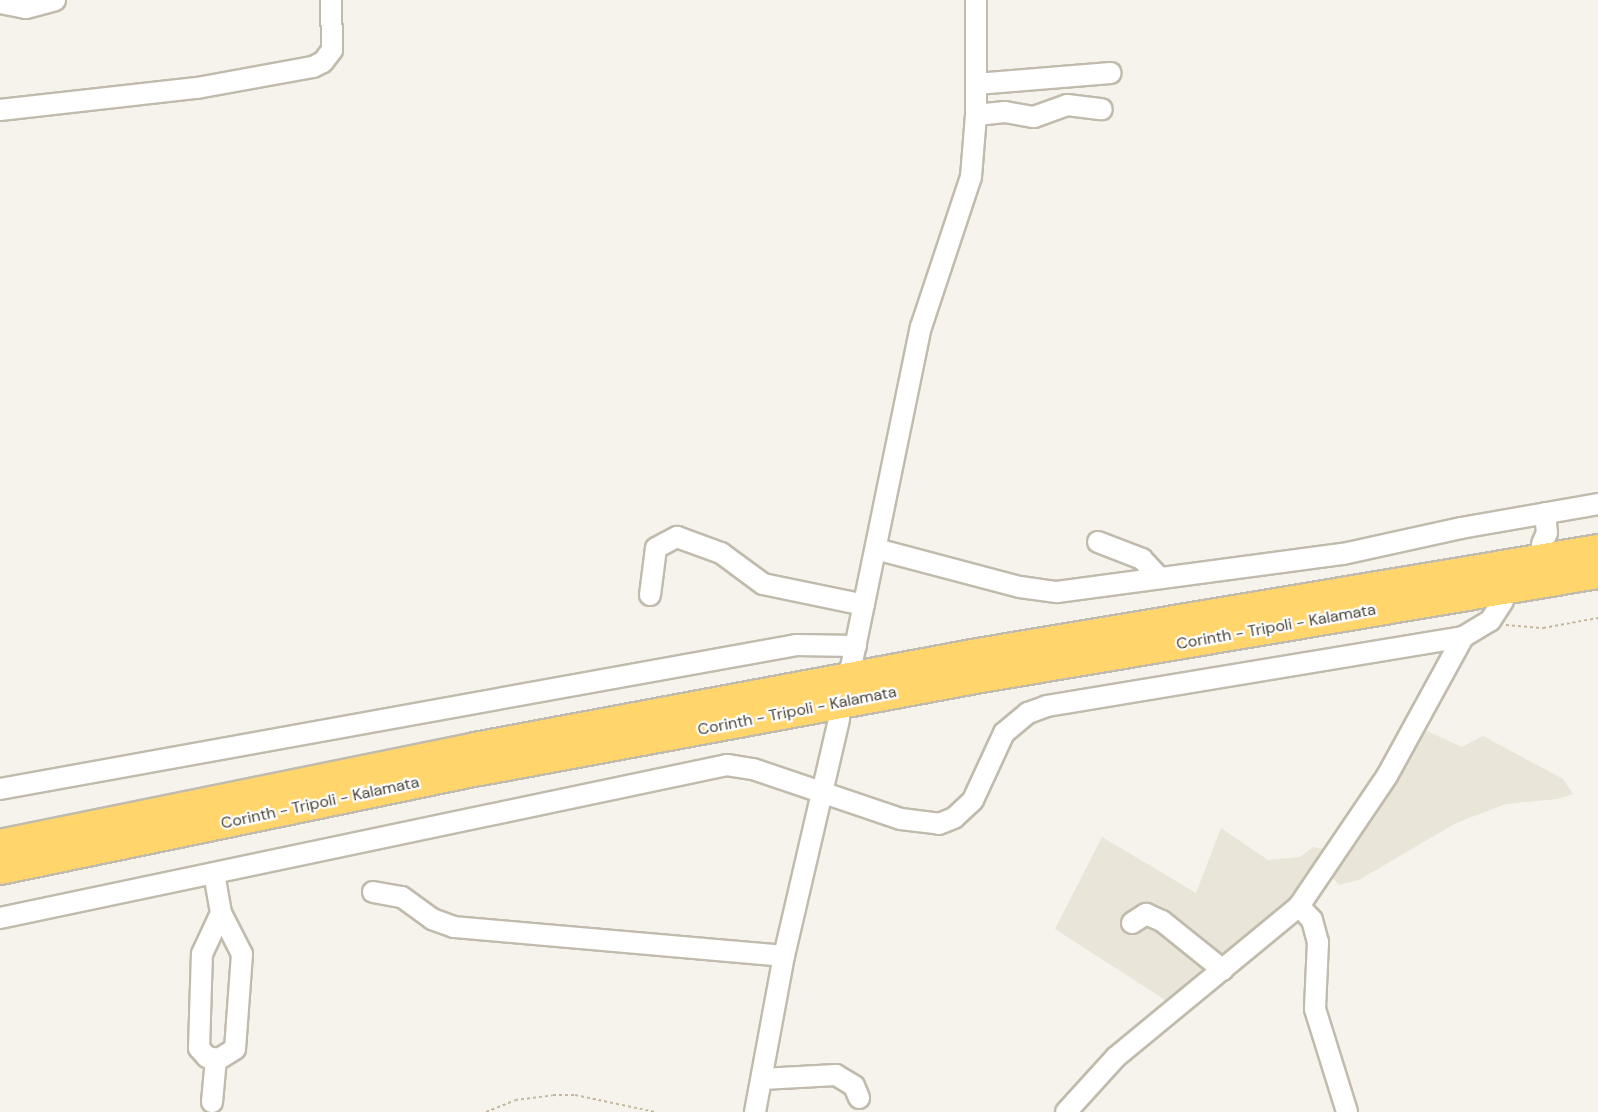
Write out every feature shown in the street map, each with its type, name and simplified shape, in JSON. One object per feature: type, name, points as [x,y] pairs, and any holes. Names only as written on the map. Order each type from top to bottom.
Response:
[{"type":"highway","name":"Corinth - Tripoli - Kalamata","points":[[0,845],[475,748],[968,656],[1598,550]]},
{"type":"highway","name":"Corinth - Tripoli - Kalamata","points":[[8,869],[480,770],[970,679],[1598,573]]},
{"type":"highway","points":[[0,836],[75,830]]},
{"type":"street","points":[[0,3],[26,8],[55,0]]},
{"type":"street","points":[[0,110],[197,88],[313,67],[332,50],[331,0]]},
{"type":"street","points":[[851,667],[921,327],[968,190],[976,116],[976,0]]},
{"type":"street","points":[[976,84],[1111,73]]},
{"type":"street","points":[[976,116],[1005,112],[1034,117],[1067,105],[1102,109]]},
{"type":"street","points":[[1574,507],[1598,487]]},
{"type":"street","points":[[876,549],[1040,591],[1082,591],[1160,578],[1343,554],[1598,504]]},
{"type":"street","points":[[1542,544],[1547,533],[1545,513]]},
{"type":"street","points":[[650,594],[656,548],[676,537],[721,553],[763,584],[864,605]]},
{"type":"street","points":[[1098,542],[1142,559],[1160,578]]},
{"type":"street","points":[[0,918],[712,767],[753,769],[821,794],[901,819],[939,824],[954,818],[974,800],[1004,732],[1028,713],[1047,706],[1463,637],[1490,621],[1503,601]]},
{"type":"street","points":[[1066,1112],[1116,1057],[1299,906],[1387,776],[1463,637]]},
{"type":"street","points":[[0,789],[796,645],[856,646]]},
{"type":"street","points":[[755,1112],[784,956],[838,719]]},
{"type":"street","points":[[214,873],[221,913],[242,954],[235,1049],[228,1056],[216,1059],[199,1048],[202,954],[221,913]]},
{"type":"street","points":[[373,892],[402,897],[432,919],[454,927],[784,956]]},
{"type":"street","points":[[1299,906],[1312,920],[1318,942],[1315,1009],[1347,1112]]},
{"type":"street","points":[[1132,922],[1146,914],[1162,921],[1223,970]]},
{"type":"street","points":[[212,1102],[216,1059]]},
{"type":"street","points":[[762,1079],[836,1075],[854,1086],[859,1098]]},
{"type":"path","points":[[1490,621],[1528,629],[1598,618]]},
{"type":"path","points":[[486,1112],[532,1096],[575,1095],[656,1112]]},
{"type":"shaded area","points":[[1420,728],[1462,747],[1483,736],[1563,779],[1573,794],[1558,799],[1506,804],[1456,823],[1359,880],[1339,885],[1333,878],[1331,865]]},
{"type":"shaded area","points":[[1221,828],[1268,860],[1300,857],[1313,847],[1323,849],[1300,890],[1170,1003],[1055,929],[1102,837],[1196,893]]}]
